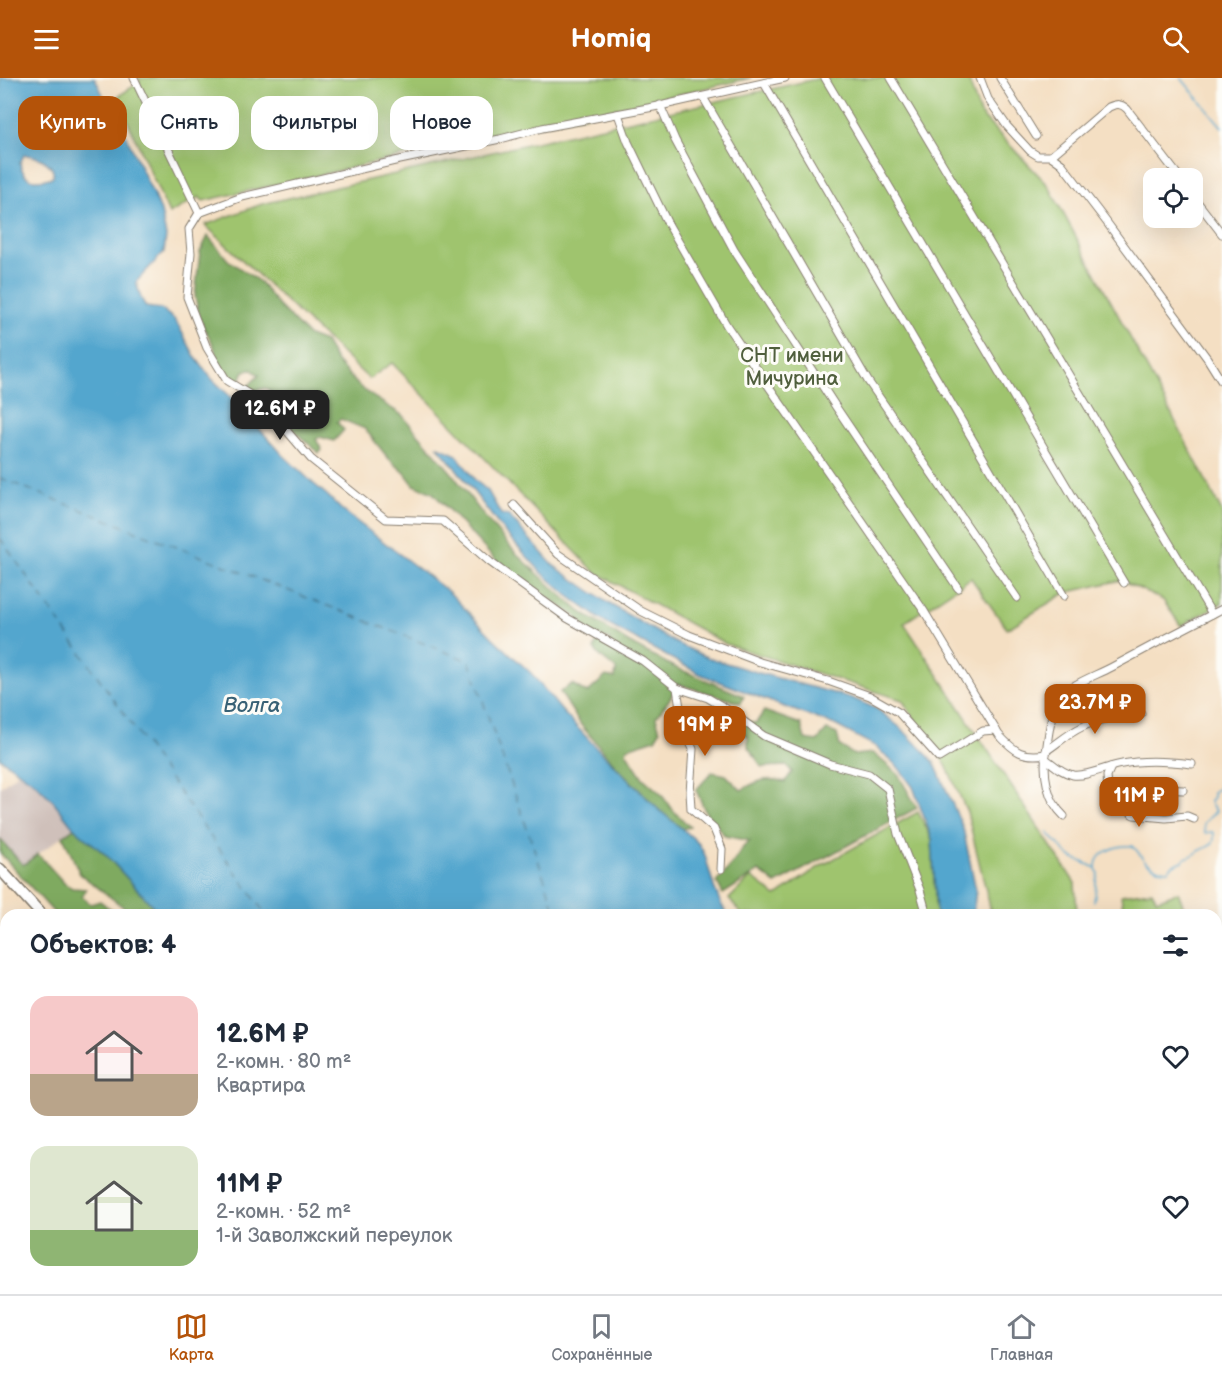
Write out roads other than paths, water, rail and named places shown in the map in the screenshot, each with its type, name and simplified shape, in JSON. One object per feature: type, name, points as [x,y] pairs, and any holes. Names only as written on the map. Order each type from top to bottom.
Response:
[{"type":"main road","points":[[0,869],[37,909]]},
{"type":"street","points":[[134,78],[199,213]]},
{"type":"street","points":[[784,78],[542,128],[242,197],[199,213],[189,229],[191,253],[187,297],[207,348],[227,381],[262,402],[312,459],[386,519],[443,521],[490,562],[567,618],[643,661],[677,688],[708,698],[764,736],[830,764],[869,774],[888,789],[898,834],[925,909]]},
{"type":"street","points":[[825,78],[1124,583]]},
{"type":"street","points":[[891,78],[1212,614]]},
{"type":"street","points":[[980,78],[988,99],[1007,126],[1030,151],[1038,156],[1051,156],[1062,164],[1207,358],[1222,382]]},
{"type":"street","points":[[1000,78],[1036,136]]},
{"type":"street","points":[[764,83],[1065,596]]},
{"type":"street","points":[[703,96],[868,381],[1017,598]]},
{"type":"street","points":[[1051,156],[1109,107],[1116,104],[1127,109],[1172,168]]},
{"type":"street","points":[[660,105],[675,140],[734,250],[958,588]]},
{"type":"street","points":[[618,114],[628,142],[667,222],[727,326],[924,611],[996,730],[1007,744],[1028,756],[1046,754],[1080,728],[1091,723],[1124,715],[1141,714]]},
{"type":"street","points":[[1203,209],[1222,234]]},
{"type":"street","points":[[514,505],[558,554],[641,611],[688,635],[760,662],[828,681],[870,696],[898,712],[939,758],[983,731],[996,730]]},
{"type":"street","points":[[1064,816],[1048,789],[1045,776],[1046,754],[1056,704],[1070,688],[1222,609]]},
{"type":"street","points":[[677,688],[683,727],[693,748],[691,809],[714,830],[722,849],[721,869]]},
{"type":"street","points":[[1046,754],[1058,768],[1074,775],[1124,763],[1160,761],[1192,764]]},
{"type":"street","points":[[1111,767],[1107,776],[1108,788],[1115,790],[1183,790]]},
{"type":"street","points":[[1132,789],[1132,814],[1166,818],[1187,816],[1194,819]]},
{"type":"water","name":"Волга","points":[[0,78],[95,78],[104,96],[18,96],[18,150],[127,150],[127,138],[161,211],[166,236],[164,252],[136,282],[146,307],[161,309],[174,319],[196,358],[212,379],[284,456],[342,510],[449,592],[493,638],[531,673],[591,742],[658,809],[699,844],[724,909],[156,909],[106,855],[74,828],[54,802],[35,783],[0,758]],"holes":[[[24,155],[44,161],[51,168],[53,177],[42,180],[28,178],[20,163]]]},
{"type":"water","points":[[437,446],[457,455],[475,480],[488,491],[501,514],[509,516],[553,565],[608,603],[674,642],[709,658],[852,698],[877,709],[902,729],[934,762],[963,828],[976,890],[974,909],[936,909],[932,839],[913,787],[898,767],[875,746],[835,725],[700,674],[607,624],[567,595],[541,572],[501,528]]},
{"type":"waterway","points":[[1181,78],[1222,127]]},
{"type":"waterway","points":[[1094,901],[1098,873],[1097,862],[1109,850],[1122,846],[1133,846],[1146,862],[1158,869],[1168,870],[1210,845],[1214,833],[1205,833],[1204,823],[1216,811],[1210,801],[1215,790],[1220,789],[1219,785],[1222,782]]},
{"type":"waterway","points":[[1047,832],[1069,856],[1096,868]]},
{"type":"park label","name":"СНТ имени Мичурина","points":[[792,366]]}]
